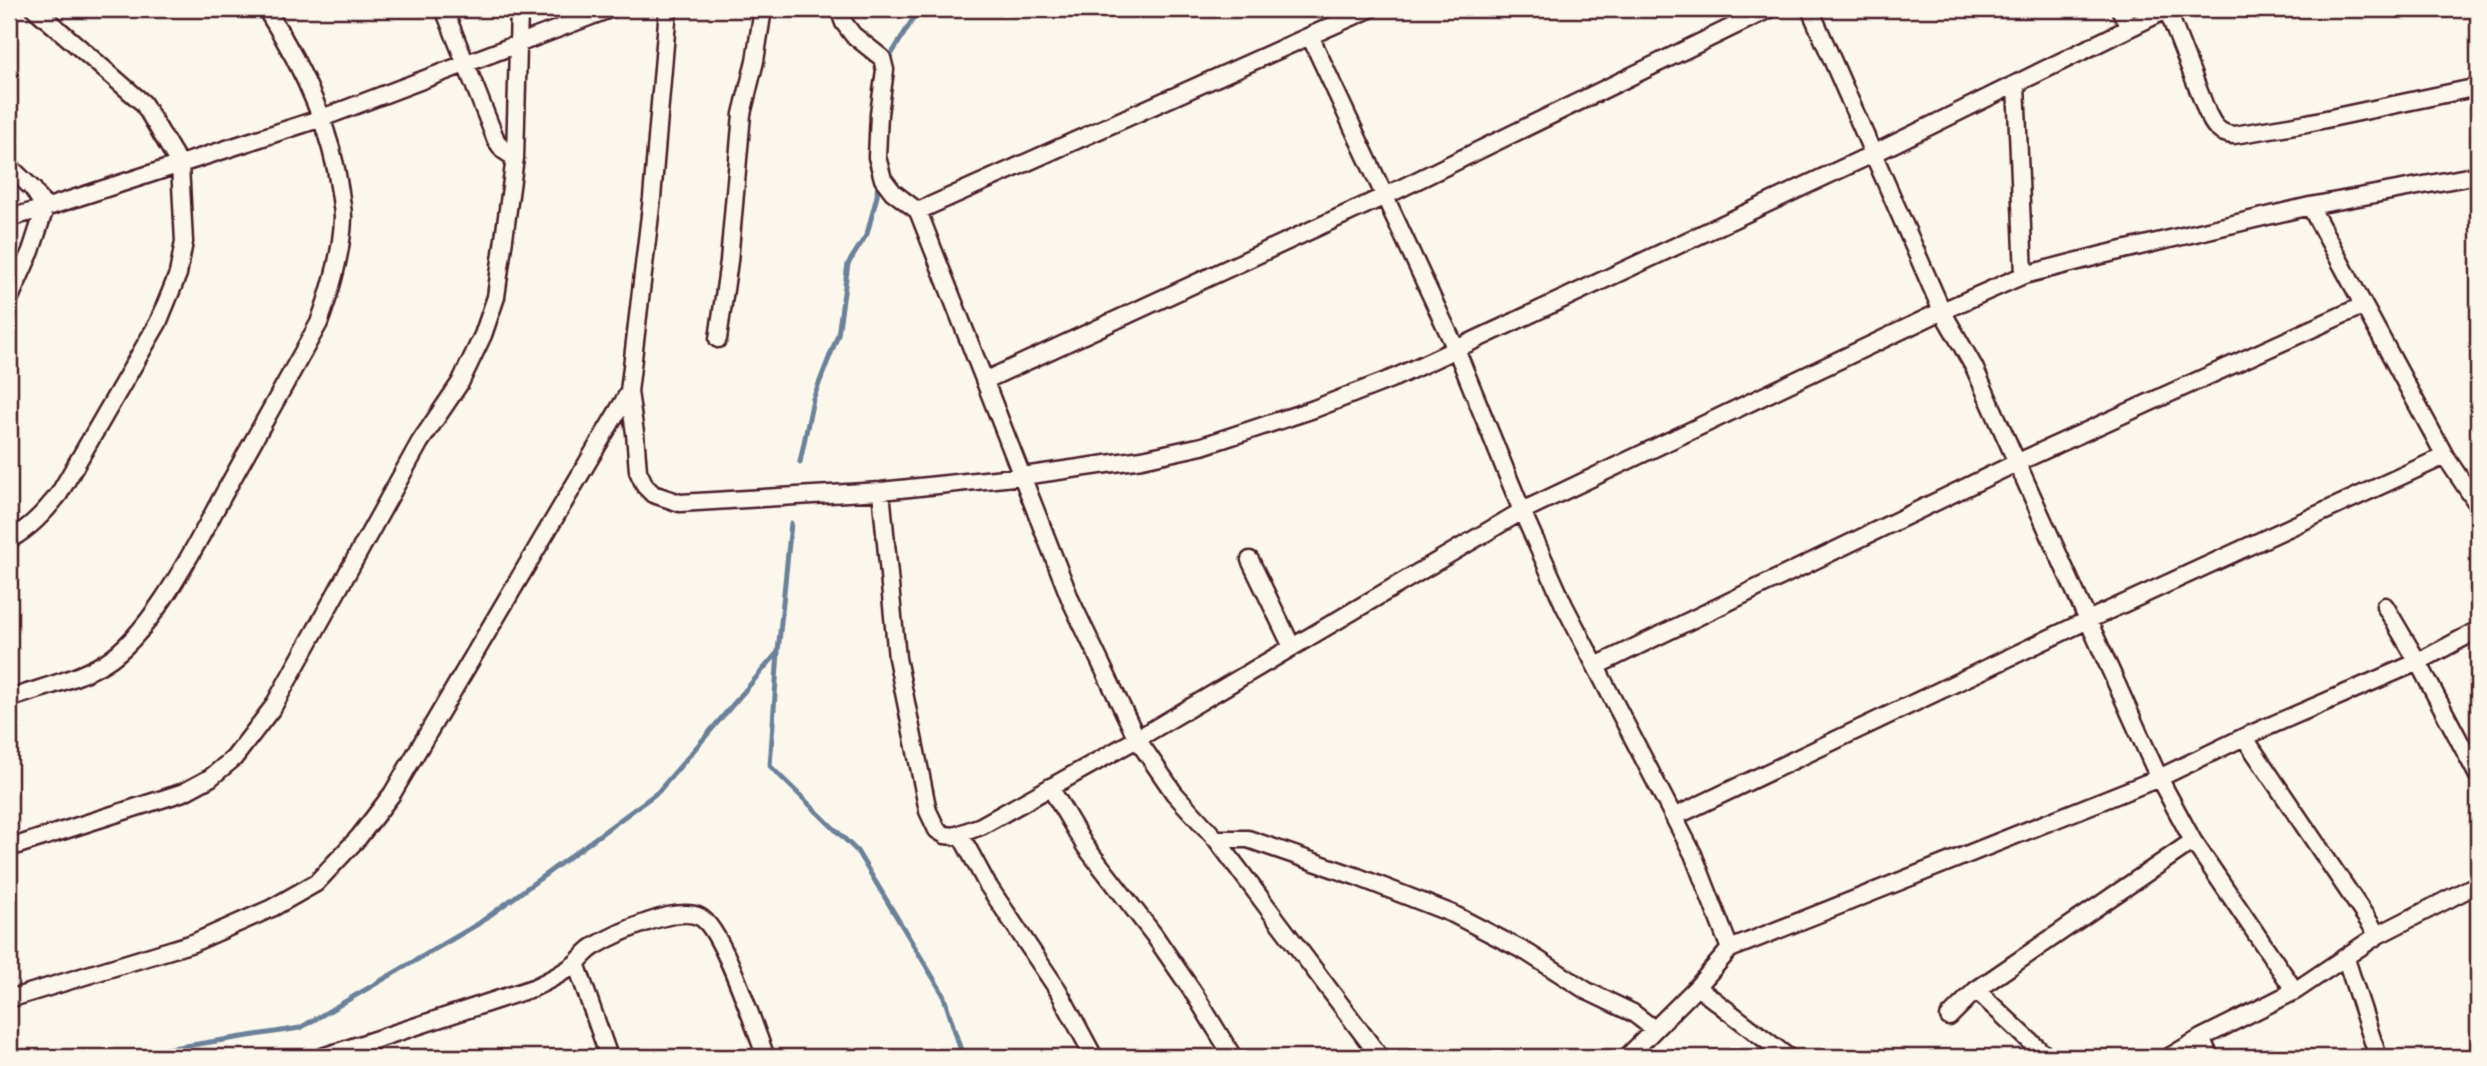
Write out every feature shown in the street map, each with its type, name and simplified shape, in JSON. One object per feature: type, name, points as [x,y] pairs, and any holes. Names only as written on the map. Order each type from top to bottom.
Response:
[{"type":"street","points":[[9,540],[41,517],[59,494],[158,323],[178,274],[184,242],[180,165],[143,103],[35,9]]},
{"type":"street","points":[[9,699],[105,663],[125,646],[153,614],[181,571],[319,323],[331,289],[343,218],[337,172],[321,118],[292,50],[266,9]]},
{"type":"street","points":[[444,9],[496,140],[503,150],[515,158]]},
{"type":"street","points":[[9,848],[184,792],[210,778],[234,758],[273,707],[420,442],[460,383],[483,335],[496,297],[515,158],[519,9]]},
{"type":"street","points":[[9,218],[321,118],[610,9]]},
{"type":"street","points":[[668,9],[652,198],[629,392],[638,471],[645,486],[653,494],[680,503],[881,491],[1023,476],[1142,459],[1202,446],[1314,409],[1396,377],[1875,153],[2167,9],[2207,112],[2214,126],[2223,133],[2234,135],[2307,122],[2478,87]]},
{"type":"street","points":[[718,338],[729,261],[742,114],[755,61],[763,9]]},
{"type":"street","points":[[839,9],[844,23],[853,35],[882,58],[885,70],[877,157],[883,178],[893,192],[918,211],[1070,601],[1137,739],[1174,793],[1216,839],[1380,1057]]},
{"type":"street","points":[[918,211],[1370,9]]},
{"type":"street","points":[[986,380],[1385,196],[1769,9]]},
{"type":"street","points":[[1810,9],[1942,311],[1973,367],[2159,778],[2193,841],[2295,991]]},
{"type":"street","points":[[2120,9],[2129,28]]},
{"type":"street","points":[[1310,36],[1456,349],[1522,511],[1564,605],[1693,854],[1730,949]]},
{"type":"street","points":[[2016,84],[2024,275]]},
{"type":"street","points":[[9,166],[33,189],[45,208]]},
{"type":"street","points":[[881,491],[897,658],[920,779],[928,811],[937,830],[945,835],[960,834],[981,826],[1137,739],[1522,511],[1942,311],[2024,275],[2310,206],[2478,175]]},
{"type":"street","points":[[2310,206],[2445,456],[2478,505]]},
{"type":"street","points":[[9,300],[31,251],[45,208]]},
{"type":"street","points":[[1596,666],[2016,463],[2362,306]]},
{"type":"street","points":[[9,999],[192,943],[272,908],[316,883],[359,837],[391,794],[629,392]]},
{"type":"street","points":[[1674,817],[2088,620],[2445,456]]},
{"type":"street","points":[[1250,560],[1292,647]]},
{"type":"street","points":[[2385,606],[2478,776]]},
{"type":"street","points":[[1627,1057],[1698,987],[1730,949],[2159,778],[2244,737],[2418,662],[2478,630]]},
{"type":"street","points":[[2244,737],[2378,935]]},
{"type":"street","points":[[1050,787],[1085,846],[1154,935],[1233,1057]]},
{"type":"street","points":[[960,834],[987,884],[1058,990],[1094,1057]]},
{"type":"street","points":[[1216,839],[1248,839],[1358,877],[1453,914],[1528,953],[1587,991],[1633,1013],[1654,1029]]},
{"type":"street","points":[[1949,1017],[1976,990],[2193,841]]},
{"type":"street","points":[[2169,1057],[2200,1038],[2295,991],[2378,935],[2478,884]]},
{"type":"street","points":[[322,1057],[533,988],[560,975],[592,947],[663,916],[677,914],[699,916],[708,923],[722,945],[766,1057]]},
{"type":"street","points":[[2346,959],[2378,1057]]},
{"type":"street","points":[[576,963],[609,1057]]},
{"type":"street","points":[[1698,987],[1788,1057]]},
{"type":"street","points":[[1976,990],[2047,1057]]},
{"type":"street","points":[[2200,1038],[2210,1057]]},
{"type":"waterway","points":[[888,60],[919,9]]},
{"type":"waterway","points":[[800,462],[813,399],[838,335],[848,264],[867,234],[877,196],[878,178]]},
{"type":"waterway","points":[[115,1057],[300,1028],[478,924],[658,792],[778,652],[791,523]]},
{"type":"waterway","points":[[778,652],[770,766],[857,851],[943,994],[963,1057]]}]
